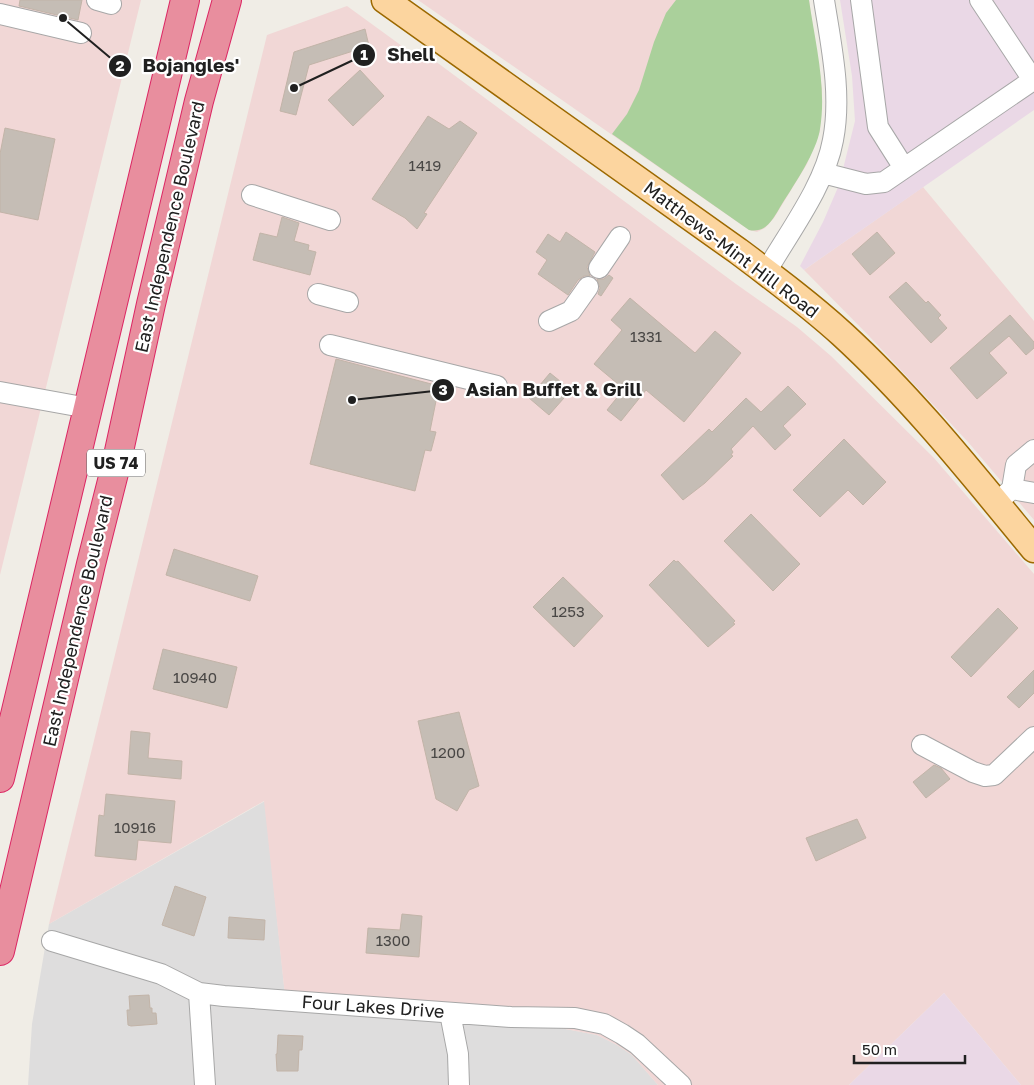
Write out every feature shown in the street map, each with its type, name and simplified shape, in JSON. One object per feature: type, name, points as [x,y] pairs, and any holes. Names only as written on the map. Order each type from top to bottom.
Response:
[{"type":"highway","name":"US 74","points":[[0,778],[185,0]]},
{"type":"highway","name":"East Independence Boulevard","points":[[0,970],[3,939],[116,465],[199,101],[228,0]]},
{"type":"main road","name":"Matthews-Mint Hill Road","points":[[385,0],[792,292],[864,356],[1004,496],[1034,549]]},
{"type":"street","points":[[766,272],[823,173],[833,141],[836,97],[824,0]]},
{"type":"street","points":[[861,0],[878,127],[904,168]]},
{"type":"street","points":[[823,173],[866,184],[884,182],[1033,79],[980,0]]},
{"type":"street","points":[[0,14],[81,32]]},
{"type":"street","points":[[252,195],[330,220]]},
{"type":"street","points":[[599,268],[620,237]]},
{"type":"street","points":[[549,321],[571,311],[588,287]]},
{"type":"street","points":[[318,294],[348,302]]},
{"type":"street","points":[[330,345],[497,386]]},
{"type":"street","points":[[0,392],[88,408]]},
{"type":"street","points":[[1034,450],[1016,465],[1004,496],[1034,493]]},
{"type":"street","points":[[922,745],[973,772],[985,776],[994,774],[1034,737]]},
{"type":"street","name":"Four Lakes Drive","points":[[52,941],[161,974],[199,993],[450,1013],[576,1018],[604,1024],[637,1044],[682,1085]]},
{"type":"street","points":[[199,993],[205,1085]]},
{"type":"street","points":[[450,1013],[458,1054],[459,1085]]},
{"type":"shaded area","points":[[0,0],[141,0],[0,575]]},
{"type":"shaded area","points":[[418,0],[809,0],[822,89],[820,131],[807,164],[774,218],[765,228],[757,232],[749,230]]},
{"type":"shaded area","points":[[840,0],[1034,0],[1034,110],[804,270],[800,266],[823,222],[839,185],[855,121],[852,76]]},
{"type":"shaded area","points":[[347,6],[424,62],[431,58],[797,327],[831,356],[934,458],[1034,574],[1034,1085],[1021,1085],[944,993],[849,1085],[658,1085],[632,1055],[597,1035],[555,1027],[286,1005],[264,801],[49,924],[267,35]]},
{"type":"shaded area","points":[[923,187],[1034,321],[1034,520],[968,442],[804,270]]},
{"type":"shaded area","points":[[265,801],[286,1005],[555,1027],[597,1035],[632,1055],[658,1085],[28,1085],[32,1024],[49,924]]},
{"type":"shaded area","points":[[944,993],[1021,1085],[849,1085]]},
{"type":"green space","points":[[676,0],[809,0],[821,81],[822,113],[820,129],[810,157],[799,178],[773,219],[761,229],[749,230],[612,134],[627,114],[639,90],[654,42],[666,13]]},
{"type":"building","points":[[20,0],[82,0],[78,20],[19,6]]},
{"type":"building","points":[[365,29],[369,46],[309,65],[296,115],[280,111],[294,52]]},
{"type":"building","points":[[360,70],[384,96],[353,126],[328,100]]},
{"type":"building","points":[[428,116],[449,129],[460,121],[477,133],[424,213],[427,214],[417,229],[405,218],[372,199]]},
{"type":"building","points":[[5,128],[55,139],[38,220],[0,212],[0,154]]},
{"type":"building","points":[[282,217],[299,223],[294,241],[309,245],[308,250],[316,252],[310,275],[253,260],[260,233],[277,237]]},
{"type":"building","points":[[566,232],[595,252],[587,267],[590,276],[584,276],[578,280],[568,295],[538,274],[547,260],[536,252],[548,234],[560,242]]},
{"type":"building","points":[[877,232],[895,253],[870,275],[852,254]]},
{"type":"building","points":[[609,275],[613,278],[601,296],[598,294],[600,288],[597,279],[604,279]]},
{"type":"building","points":[[906,282],[926,303],[928,301],[941,315],[938,318],[947,328],[931,343],[889,297]]},
{"type":"building","points":[[630,298],[695,353],[715,331],[741,353],[684,422],[646,390],[621,421],[607,410],[624,389],[594,364],[622,330],[611,320]]},
{"type":"building","points":[[1010,315],[1034,342],[1034,348],[1026,355],[1009,336],[989,353],[1007,373],[977,399],[950,368]]},
{"type":"building","points":[[336,359],[439,386],[430,431],[436,432],[431,451],[425,450],[415,491],[310,464]]},
{"type":"building","points":[[550,373],[571,390],[549,415],[529,398]]},
{"type":"building","points":[[788,386],[806,404],[783,426],[791,435],[775,450],[753,426],[731,449],[733,452],[731,455],[733,456],[705,483],[683,500],[661,475],[709,429],[712,432],[746,398],[761,412]]},
{"type":"building","points":[[844,439],[886,482],[863,505],[848,490],[820,517],[793,490]]},
{"type":"building","points":[[751,514],[800,564],[773,591],[724,541]]},
{"type":"building","points":[[174,549],[258,576],[250,601],[166,575]]},
{"type":"building","points":[[674,560],[678,561],[735,621],[733,623],[735,624],[708,647],[649,585]]},
{"type":"building","points":[[563,577],[603,616],[574,647],[533,607]]},
{"type":"building","points":[[998,608],[1018,628],[971,677],[951,657]]},
{"type":"building","points":[[163,649],[237,667],[227,708],[153,689]]},
{"type":"building","points":[[1034,670],[1034,693],[1019,708],[1007,697]]},
{"type":"building","points":[[459,712],[479,786],[469,790],[457,811],[436,799],[418,721]]},
{"type":"building","points":[[131,731],[150,733],[148,758],[182,761],[181,779],[128,774]]},
{"type":"building","points":[[934,765],[941,768],[950,779],[926,798],[913,782]]},
{"type":"building","points":[[106,794],[175,801],[171,843],[138,840],[136,860],[95,856],[99,815],[104,816]]},
{"type":"building","points":[[857,819],[866,838],[816,861],[806,838]]},
{"type":"building","points":[[175,886],[206,897],[194,936],[162,925]]},
{"type":"building","points":[[402,914],[422,916],[419,957],[366,953],[368,928],[400,930]]},
{"type":"building","points":[[229,917],[265,920],[264,940],[228,938]]},
{"type":"building","points":[[149,995],[150,1008],[152,1008],[152,1013],[156,1013],[157,1024],[128,1025],[127,1010],[130,1010],[129,996]]},
{"type":"building","points":[[278,1035],[303,1036],[302,1050],[299,1050],[298,1071],[277,1071]]},
{"type":"place","name":"Bojangles'","points":[[63,18]]},
{"type":"place","name":"Shell","points":[[294,88]]},
{"type":"place","name":"Asian Buffet & Grill","points":[[352,400]]}]
